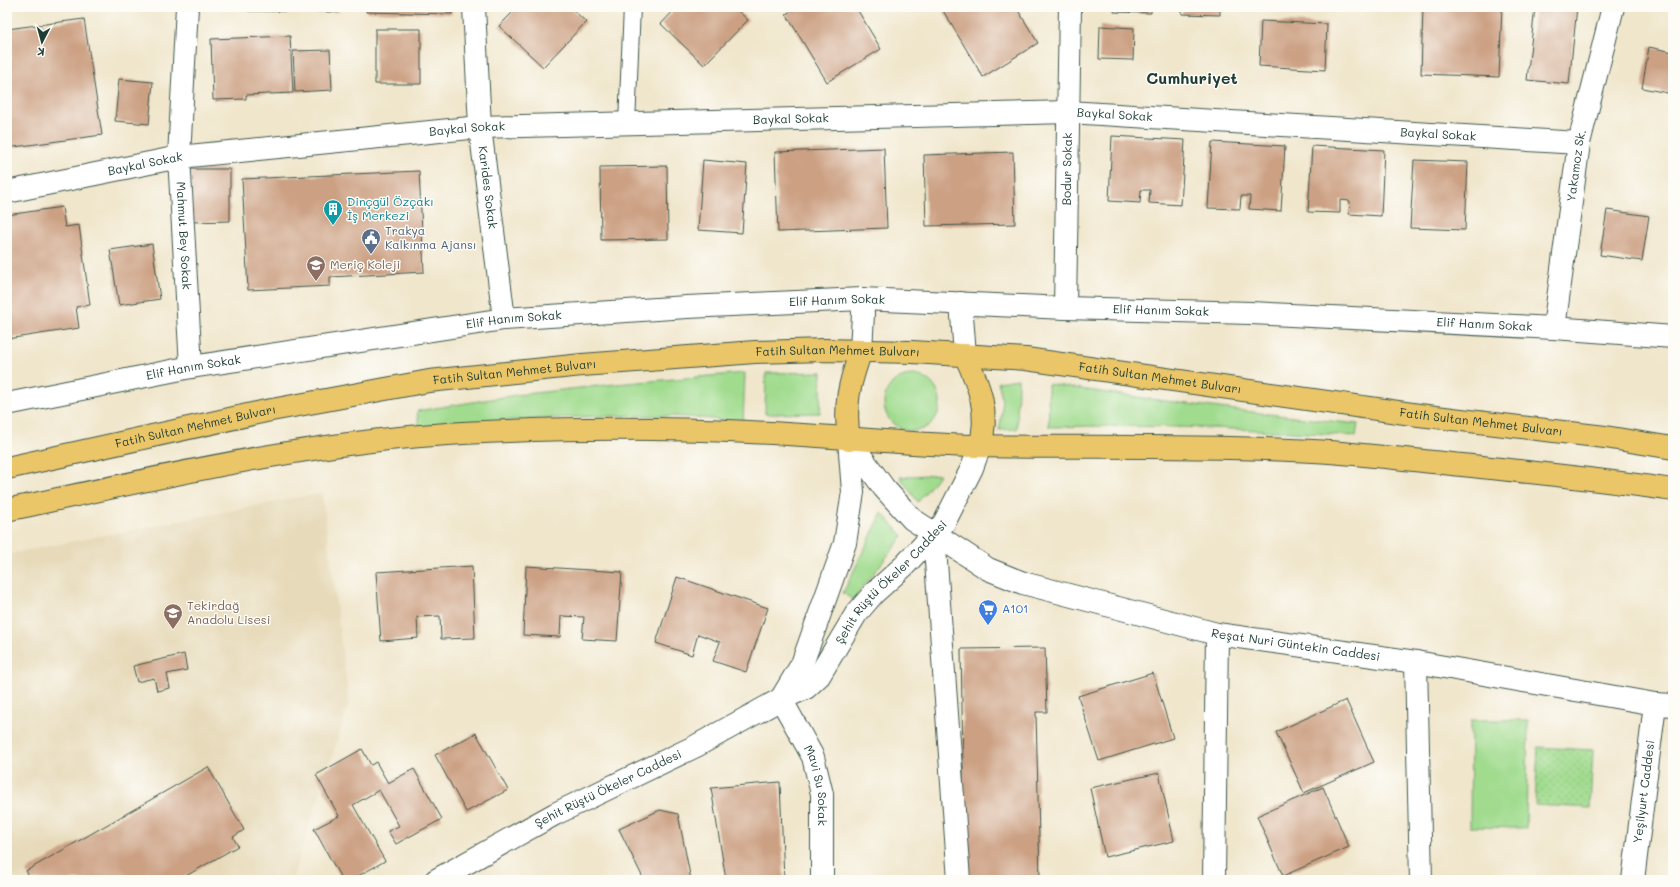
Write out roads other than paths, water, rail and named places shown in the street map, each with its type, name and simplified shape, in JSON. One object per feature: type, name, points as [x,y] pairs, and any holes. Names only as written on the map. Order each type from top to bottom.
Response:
[{"type":"main road","name":"Fatih Sultan Mehmet Bulvarı","points":[[7,468],[266,411],[429,380],[582,365],[755,352],[824,350],[912,352],[1026,360],[1411,414],[1605,437],[1673,448]]},
{"type":"main road","points":[[849,440],[846,413],[848,391],[861,351]]},
{"type":"main road","points":[[964,355],[981,393],[984,432],[980,446]]},
{"type":"main road","points":[[7,510],[148,480],[366,441],[461,433],[576,429],[660,428],[755,432],[919,444],[980,446],[1217,448],[1316,451],[1612,481],[1673,490]]},
{"type":"street","name":"Mahmut Bey Sokak","points":[[187,7],[179,157],[191,368]]},
{"type":"street","name":"Karides Sokak","points":[[474,7],[480,127],[504,319]]},
{"type":"street","name":"Bodur Sokak","points":[[1065,308],[1070,7]]},
{"type":"street","name":"Yakamoz Sk.","points":[[1554,328],[1579,143],[1613,7]]},
{"type":"street","name":"Baykal Sokak","points":[[7,192],[179,157],[480,127],[1068,112],[1579,143]]},
{"type":"street","name":"Elif Hanım Sokak","points":[[7,404],[191,368],[504,319],[687,307],[862,299],[1065,308],[1251,313],[1554,328],[1673,337]]},
{"type":"street","points":[[861,351],[863,314],[862,299]]},
{"type":"street","points":[[961,303],[964,355]]},
{"type":"street","points":[[781,699],[802,664],[845,543],[853,492],[849,440]]},
{"type":"street","name":"Reşat Nuri Güntekin Caddesi","points":[[849,440],[884,488],[912,519],[988,570],[1023,583],[1217,634],[1416,662],[1664,704]]},
{"type":"street","name":"Şehit Rüştü Ökeler Caddesi","points":[[436,880],[555,814],[696,746],[781,699],[806,688],[819,676],[856,614],[874,593],[904,566],[944,523],[972,468],[980,446]]},
{"type":"street","points":[[934,534],[959,880]]},
{"type":"street","points":[[1214,880],[1217,634]]},
{"type":"street","points":[[1416,662],[1421,880]]},
{"type":"street","name":"Mavi Su Sokak","points":[[781,699],[813,757],[822,794],[822,880]]},
{"type":"street","name":"Yeşilyurt Caddesi","points":[[1633,880],[1664,704]]},
{"type":"lane","points":[[627,124],[632,7]]},
{"type":"place","name":"Dinçgül Özçakı İş Merkezi","points":[[333,226]]},
{"type":"place","name":"Trakya Kalkınma Ajansı","points":[[371,255]]},
{"type":"place","name":"Meriç Koleji","points":[[316,282]]},
{"type":"place","name":"A101","points":[[988,626]]},
{"type":"place","name":"Tekirdağ Anadolu Lisesi","points":[[173,630]]},
{"type":"district","name":"Cumhuriyet","points":[[1192,78]]}]
